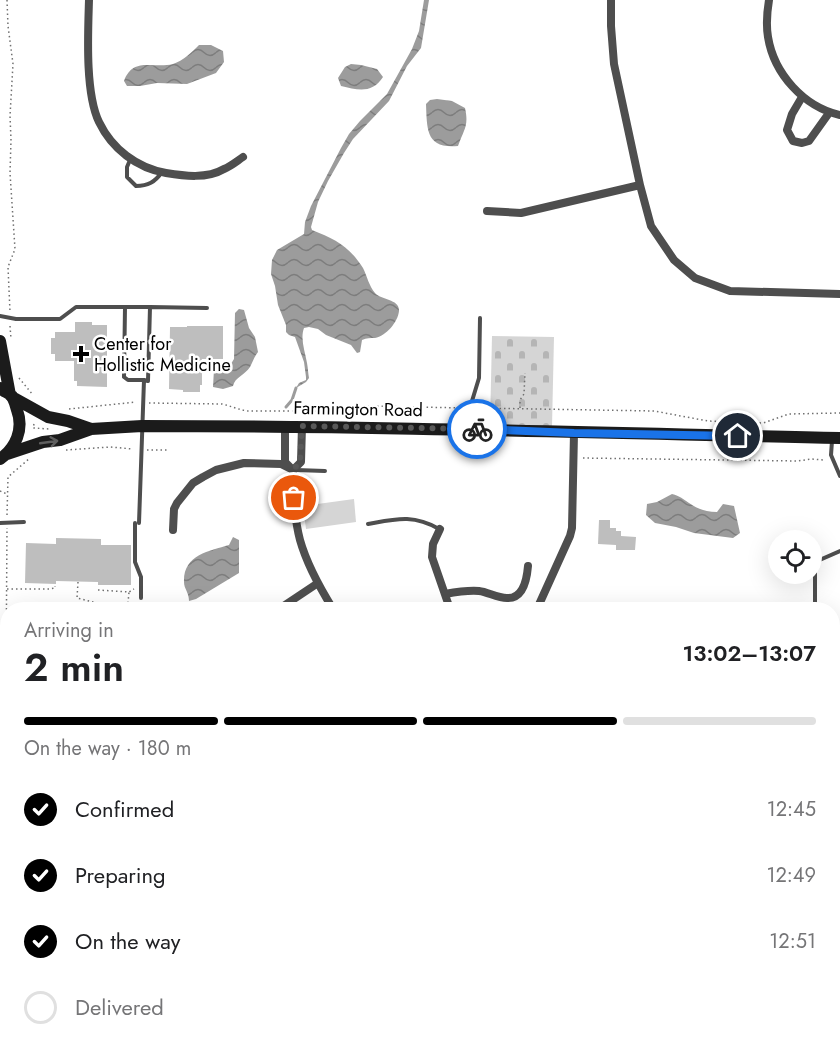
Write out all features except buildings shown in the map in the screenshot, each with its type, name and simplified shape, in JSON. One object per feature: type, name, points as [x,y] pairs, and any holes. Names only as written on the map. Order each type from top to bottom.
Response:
[{"type":"street","points":[[89,0],[89,76],[93,103],[99,123],[120,152],[155,171],[180,175],[203,175],[222,170],[243,157]]},
{"type":"street","points":[[611,0],[614,64],[640,185],[651,226],[674,260],[695,278],[730,291],[840,294]]},
{"type":"street","points":[[769,0],[766,20],[768,39],[774,59],[786,79],[802,97],[814,105],[840,115]]},
{"type":"street","points":[[802,97],[792,114],[787,130],[792,141],[802,143],[809,141],[829,112]]},
{"type":"street","points":[[487,211],[521,213],[640,185]]},
{"type":"street","points":[[4,457],[16,443],[20,430],[20,416],[7,393],[5,343]]},
{"type":"street","name":"Farmington Road","points":[[7,393],[48,417],[91,429]]},
{"type":"street","name":"Farmington Road","points":[[4,457],[43,441],[60,440],[91,429],[142,426],[302,426],[836,438]]},
{"type":"street","points":[[285,426],[285,462],[293,470],[295,514],[301,542],[318,583],[329,602]]},
{"type":"street","points":[[293,470],[300,462],[302,426]]},
{"type":"street","points":[[540,602],[572,528],[574,433]]},
{"type":"street","points":[[173,530],[174,509],[177,502],[193,483],[216,470],[244,463],[281,464],[293,470]]},
{"type":"street","points":[[440,529],[433,544],[432,557],[448,602]]},
{"type":"street","points":[[445,594],[468,590],[507,598],[514,596],[525,586],[528,566]]},
{"type":"street","points":[[290,602],[318,583]]},
{"type":"lane","points":[[131,159],[127,167],[128,177],[136,186],[145,186],[156,180],[162,172]]},
{"type":"lane","points":[[0,316],[36,320],[60,319],[76,307],[207,308]]},
{"type":"lane","points":[[125,307],[124,377],[129,380],[148,381],[150,307]]},
{"type":"lane","points":[[470,429],[471,408],[479,378],[480,318]]},
{"type":"lane","points":[[141,598],[140,574],[135,562],[144,380]]},
{"type":"lane","points":[[836,438],[831,455],[840,476]]},
{"type":"lane","points":[[293,470],[325,471]]},
{"type":"lane","points":[[368,524],[415,519],[440,529]]},
{"type":"lane","points":[[0,523],[24,522]]},
{"type":"lane","points":[[815,602],[815,562],[840,551]]},
{"type":"path","points":[[5,343],[10,318],[8,267],[15,249],[10,173],[13,64],[7,0]]},
{"type":"path","points":[[16,372],[23,385],[33,396]]},
{"type":"path","points":[[519,409],[520,400],[524,394],[525,374]]},
{"type":"path","points":[[67,409],[143,402],[222,404],[248,411],[341,411],[369,406],[654,411],[708,421],[763,423],[789,414],[840,413]]},
{"type":"path","points":[[63,450],[110,447],[167,450]]},
{"type":"path","points":[[7,602],[8,477],[35,455]]},
{"type":"path","points":[[573,458],[797,461],[833,459]]},
{"type":"path","points":[[308,484],[309,505]]},
{"type":"path","points":[[0,491],[7,494]]},
{"type":"path","points":[[98,590],[129,592],[133,590],[140,574]]},
{"type":"path","points":[[78,582],[77,598],[93,602]]},
{"type":"path","points":[[7,589],[50,589],[55,586]]},
{"type":"path","points":[[128,602],[129,592]]},
{"type":"green space","points":[[492,336],[554,337],[552,426],[490,425]]},
{"type":"green space","points":[[354,499],[356,522],[306,529],[303,506]]},
{"type":"water","points":[[424,0],[429,0],[421,48],[407,66],[389,101],[353,139],[344,153],[318,202],[311,227],[312,230],[341,244],[352,254],[363,268],[375,293],[397,304],[398,315],[394,324],[383,334],[362,340],[360,352],[357,353],[351,345],[326,335],[318,329],[304,328],[303,341],[309,378],[296,388],[299,383],[306,380],[304,362],[295,337],[286,332],[271,274],[272,260],[277,250],[304,234],[305,222],[311,206],[349,134],[387,94],[412,49],[419,31]]},
{"type":"water","points":[[199,45],[211,45],[223,51],[224,62],[216,73],[187,84],[157,83],[127,86],[124,81],[133,68],[144,65],[173,64],[184,59]]},
{"type":"water","points":[[351,64],[377,69],[383,77],[369,88],[341,86],[338,78],[345,67]]},
{"type":"water","points":[[430,100],[452,101],[465,108],[466,123],[458,146],[440,144],[430,136],[426,104]]},
{"type":"water","points":[[239,309],[244,310],[249,328],[255,337],[258,352],[250,367],[233,386],[223,389],[213,387],[214,369],[221,366],[229,367],[234,359],[235,313]]},
{"type":"water","points":[[672,494],[709,511],[717,512],[723,504],[734,506],[740,533],[733,538],[694,533],[655,523],[646,515],[647,504],[657,502]]},
{"type":"water","points":[[233,537],[239,540],[239,573],[189,601],[184,582],[188,566],[199,556],[229,545]]},
{"type":"waterway","points":[[286,407],[292,400],[296,388]]},
{"type":"way so far","points":[[294,498],[293,470],[300,462],[302,426],[477,429]]},
{"type":"place","name":"Center for Hollistic Medicine","points":[[81,354]]},
{"type":"route","points":[[477,429],[738,436]]}]
